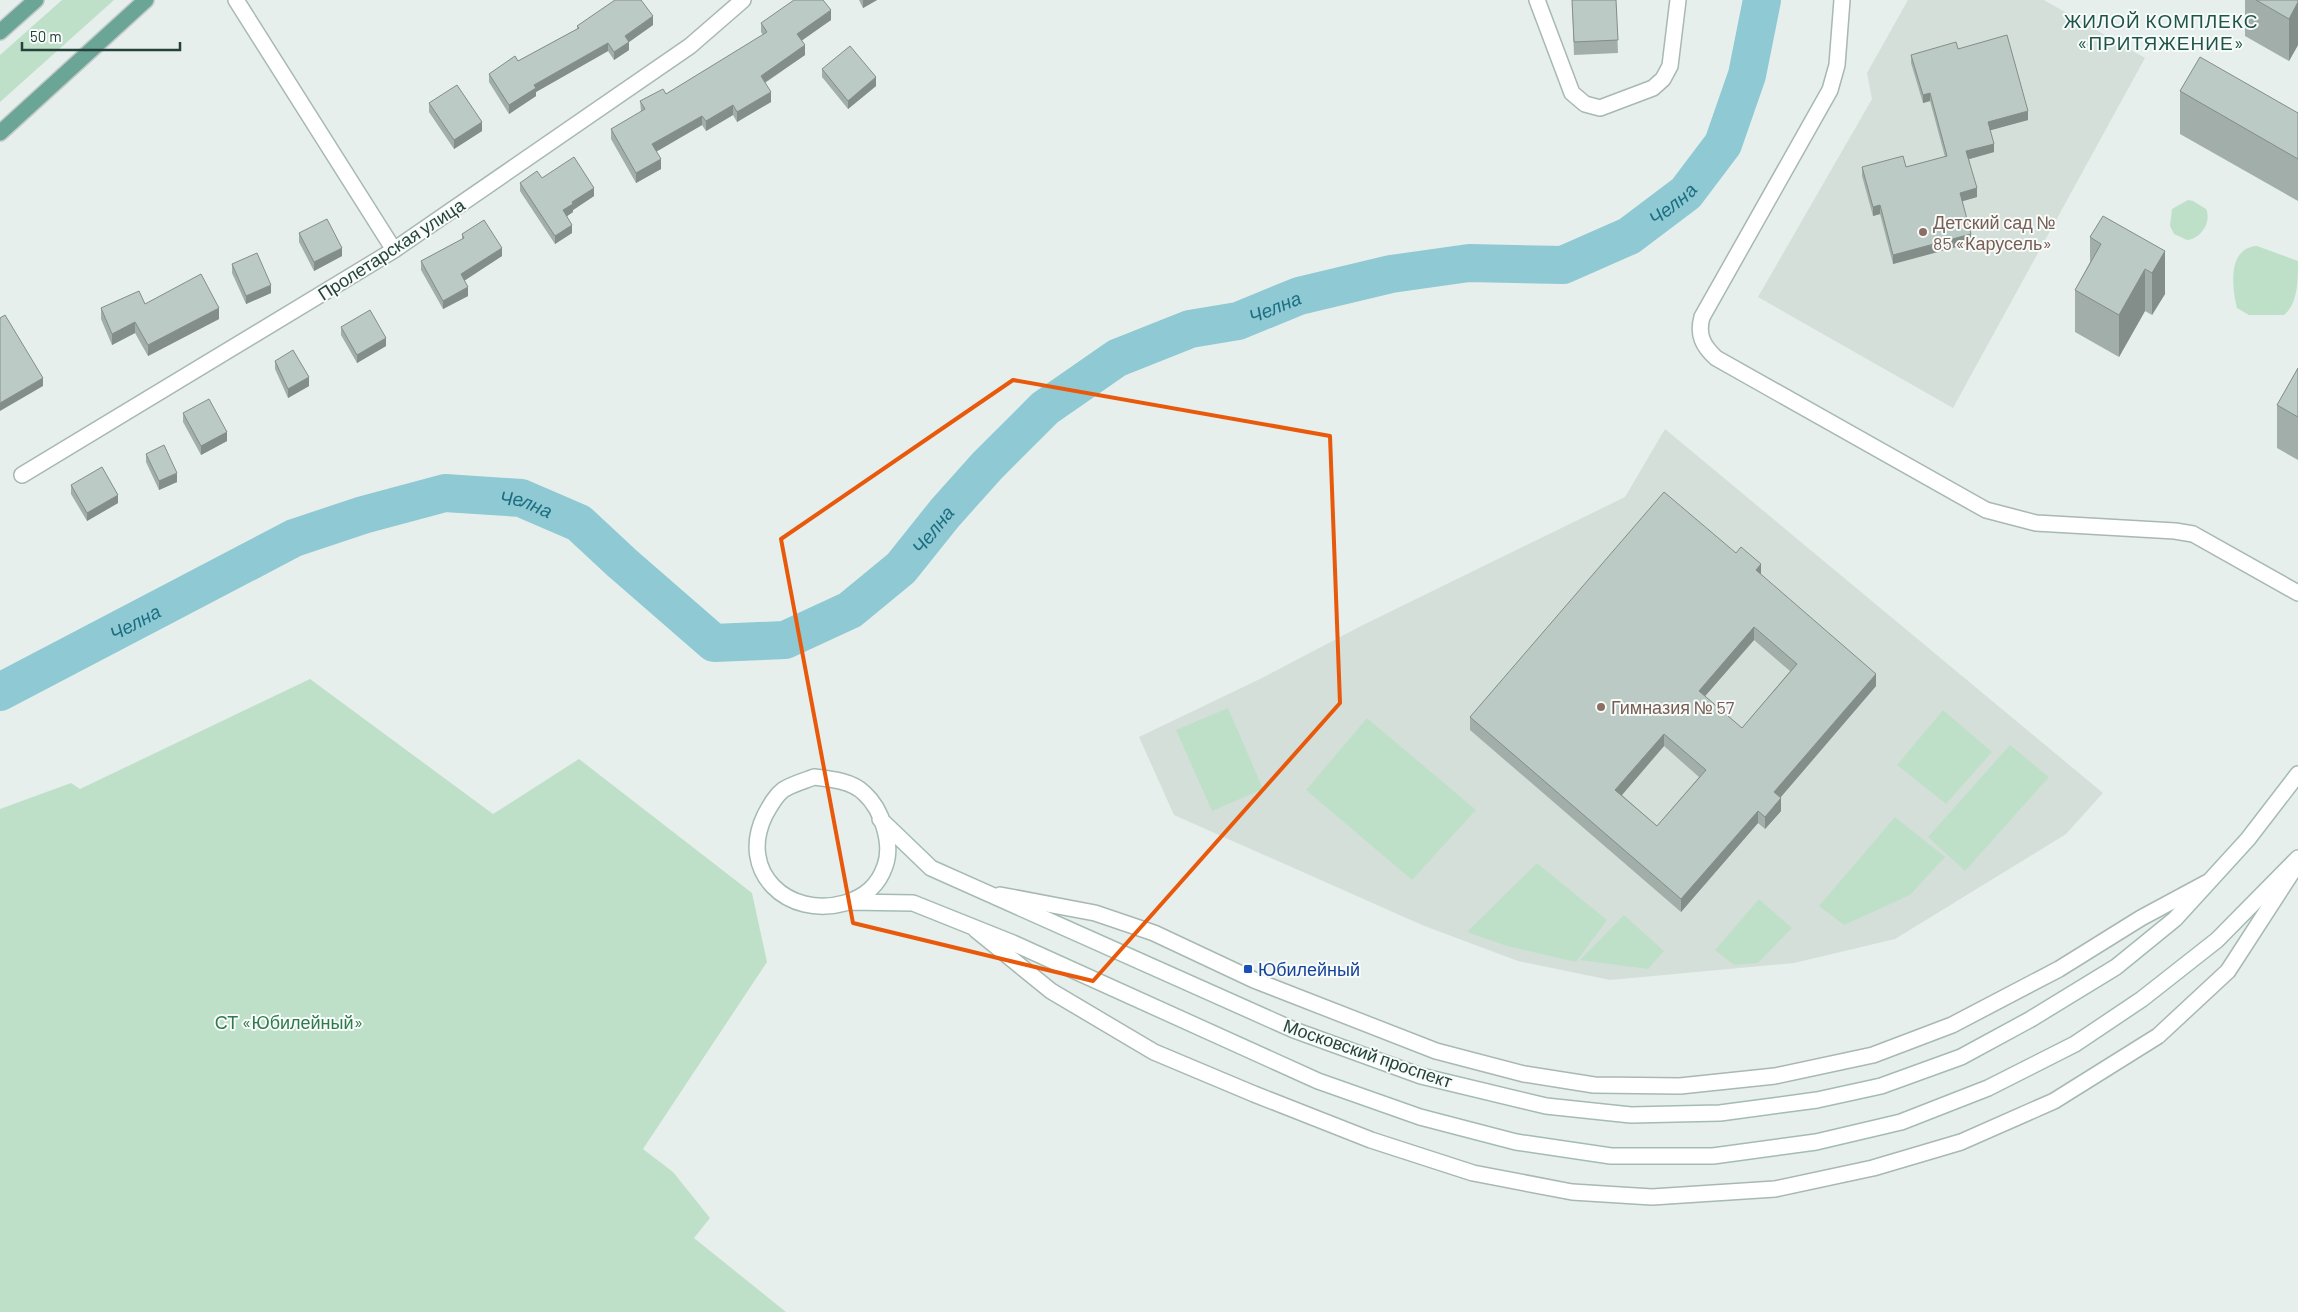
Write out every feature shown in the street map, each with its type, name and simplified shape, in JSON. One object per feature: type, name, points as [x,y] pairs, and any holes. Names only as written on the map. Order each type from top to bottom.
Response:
[{"type":"main road","points":[[0,32],[36,0]]},
{"type":"main road","points":[[0,133],[146,0]]},
{"type":"street","points":[[236,0],[394,250]]},
{"type":"street","name":"Пролетарская улица","points":[[22,474],[394,250],[690,46],[743,0]]},
{"type":"street","points":[[1537,0],[1572,93],[1585,104],[1600,108],[1653,88],[1663,79],[1670,66],[1678,0]]},
{"type":"street","points":[[1842,0],[1837,65],[1830,90],[1702,316],[1699,327],[1700,337],[1705,348],[1716,358],[1986,510],[2036,523],[2175,531],[2193,534],[2298,593]]},
{"type":"street","name":"Московский проспект","points":[[880,819],[931,868],[1294,1030],[1421,1076],[1546,1106],[1631,1115],[1720,1113],[1817,1100],[1881,1086],[1960,1057],[2031,1020],[2116,966],[2175,919],[2248,839],[2298,774]]},
{"type":"street","name":"Московский проспект","points":[[814,777],[850,784],[864,793],[880,819],[887,837],[886,863],[880,880],[864,895],[849,902],[833,906],[796,903],[779,892],[766,878],[758,862],[758,839],[762,820],[771,804],[782,791],[814,777]]},
{"type":"street","name":"Московский проспект","points":[[849,902],[913,903],[970,926],[1318,1081],[1420,1116],[1516,1142],[1601,1154],[1713,1156],[1816,1142],[1901,1122],[1988,1088],[2066,1048],[2142,1000],[2217,940],[2298,858]]},
{"type":"street","points":[[970,926],[1051,991],[1154,1052],[1254,1094],[1371,1140],[1473,1173],[1572,1192],[1652,1198],[1775,1189],[1873,1168],[1960,1142],[2054,1102],[2158,1036],[2228,971],[2298,862]]},
{"type":"street","points":[[988,893],[1095,913],[1154,933],[1254,980],[1436,1051],[1524,1074],[1594,1085],[1680,1086],[1774,1076],[1873,1055],[1952,1025],[2059,969],[2141,918],[2210,881]]},
{"type":"highlighted area","points":[[1013,380],[1330,436],[1340,703],[1093,981],[853,923],[781,539]]},
{"type":"shaded area","name":"Детский сад № 85 «Карусель»","points":[[1908,0],[2044,0],[2145,58],[1953,408],[1758,297],[1872,99],[1867,73]]},
{"type":"shaded area","name":"Гимназия № 57","points":[[1665,429],[2103,793],[2066,834],[1895,939],[1794,963],[1610,980],[1518,961],[1422,925],[1174,815],[1139,737],[1264,677],[1363,625],[1625,497]]},
{"type":"green space","points":[[62,0],[114,0],[0,102],[0,55]]},
{"type":"green space","points":[[2188,200],[2206,209],[2208,219],[2201,233],[2187,240],[2174,234],[2170,226],[2172,209]]},
{"type":"green space","points":[[2257,246],[2298,261],[2295,298],[2284,315],[2249,315],[2237,308],[2233,280],[2236,261],[2247,248]]},
{"type":"green space","name":"СТ «Юбилейный»","points":[[310,679],[493,814],[579,759],[752,893],[767,962],[643,1149],[673,1172],[710,1218],[694,1238],[786,1312],[0,1312],[0,809],[71,783],[80,789]]},
{"type":"green space","points":[[1228,708],[1263,789],[1212,811],[1176,730]]},
{"type":"green space","points":[[1943,710],[1992,752],[1946,804],[1897,765]]},
{"type":"green space","points":[[1367,718],[1476,810],[1412,880],[1306,790]]},
{"type":"green space","points":[[2010,745],[2049,777],[1965,871],[1928,837]]},
{"type":"green space","points":[[1895,817],[1945,857],[1910,895],[1844,925],[1819,906]]},
{"type":"green space","points":[[1537,863],[1607,920],[1576,962],[1507,946],[1467,932]]},
{"type":"green space","points":[[1759,899],[1792,928],[1758,963],[1734,965],[1715,950]]},
{"type":"green space","points":[[1624,915],[1664,951],[1648,969],[1580,960]]},
{"type":"building","points":[[615,0],[641,0],[653,16],[625,36],[629,42],[614,52],[608,43],[534,85],[536,88],[509,105],[489,74],[515,56],[518,61],[579,28],[577,26]]},
{"type":"building","points":[[794,0],[823,0],[831,10],[797,34],[805,45],[761,76],[771,92],[737,112],[733,105],[706,121],[702,116],[652,144],[661,159],[636,173],[611,129],[645,109],[640,101],[663,89],[666,94],[767,32],[761,23]]},
{"type":"building","points":[[1572,0],[1616,0],[1618,40],[1574,42]]},
{"type":"building","points":[[2256,0],[2298,0],[2298,2],[2289,19]]},
{"type":"building","points":[[2007,35],[2028,111],[1988,122],[1994,144],[1966,151],[1977,188],[1960,193],[1971,234],[1893,255],[1880,205],[1873,207],[1862,167],[1903,156],[1906,167],[1947,156],[1930,93],[1923,95],[1911,55],[1956,42],[1958,49]]},
{"type":"building","points":[[850,46],[876,77],[848,101],[822,69]]},
{"type":"building","points":[[2200,57],[2298,113],[2298,159],[2180,91]]},
{"type":"building","points":[[457,85],[482,122],[454,140],[429,103]]},
{"type":"building","points":[[574,157],[594,188],[563,210],[572,225],[555,236],[520,183],[537,171],[542,178]]},
{"type":"building","points":[[2103,216],[2165,251],[2152,273],[2145,269],[2119,315],[2075,290],[2101,244],[2090,237]]},
{"type":"building","points":[[327,219],[342,248],[314,262],[299,233]]},
{"type":"building","points":[[484,220],[502,248],[461,274],[468,287],[443,301],[421,261],[464,238],[462,234]]},
{"type":"building","points":[[257,253],[271,285],[246,296],[232,264]]},
{"type":"building","points":[[201,274],[219,308],[148,345],[135,322],[112,334],[101,308],[139,291],[145,304]]},
{"type":"building","points":[[370,310],[386,338],[357,355],[341,327]]},
{"type":"building","points":[[5,315],[43,378],[0,403],[0,318]]},
{"type":"building","points":[[293,350],[309,377],[288,389],[275,361]]},
{"type":"building","points":[[2298,368],[2298,417],[2277,405]]},
{"type":"building","points":[[209,399],[227,432],[201,446],[183,413]]},
{"type":"building","points":[[164,445],[177,473],[159,481],[146,454]]},
{"type":"building","points":[[102,467],[118,495],[87,513],[71,485]]},
{"type":"building","points":[[1664,492],[1736,553],[1741,547],[1761,564],[1756,570],[1876,674],[1774,792],[1781,798],[1765,817],[1758,811],[1681,899],[1470,717]],"holes":[[[1754,627],[1797,664],[1742,728],[1699,691]],[[1664,734],[1706,770],[1657,826],[1615,790]]]},
{"type":"waterway","name":"Челна","points":[[0,692],[294,538],[363,515],[445,493],[521,498],[579,523],[714,643],[785,640],[850,610],[901,568],[945,513],[987,466],[1045,408],[1117,358],[1190,329],[1238,321],[1299,296],[1391,274],[1469,263],[1563,265],[1629,236],[1686,193],[1723,144],[1747,75],[1762,0]]},
{"type":"place","name":"Детский сад № 85 «Карусель»","points":[[1923,232]]},
{"type":"place","name":"Гимназия № 57","points":[[1601,707]]},
{"type":"place","name":"Юбилейный","points":[[1248,969]]},
{"type":"district","name":"ЖИЛОЙ КОМПЛЕКС «ПРИТЯЖЕНИЕ»","points":[[2161,31]]}]
